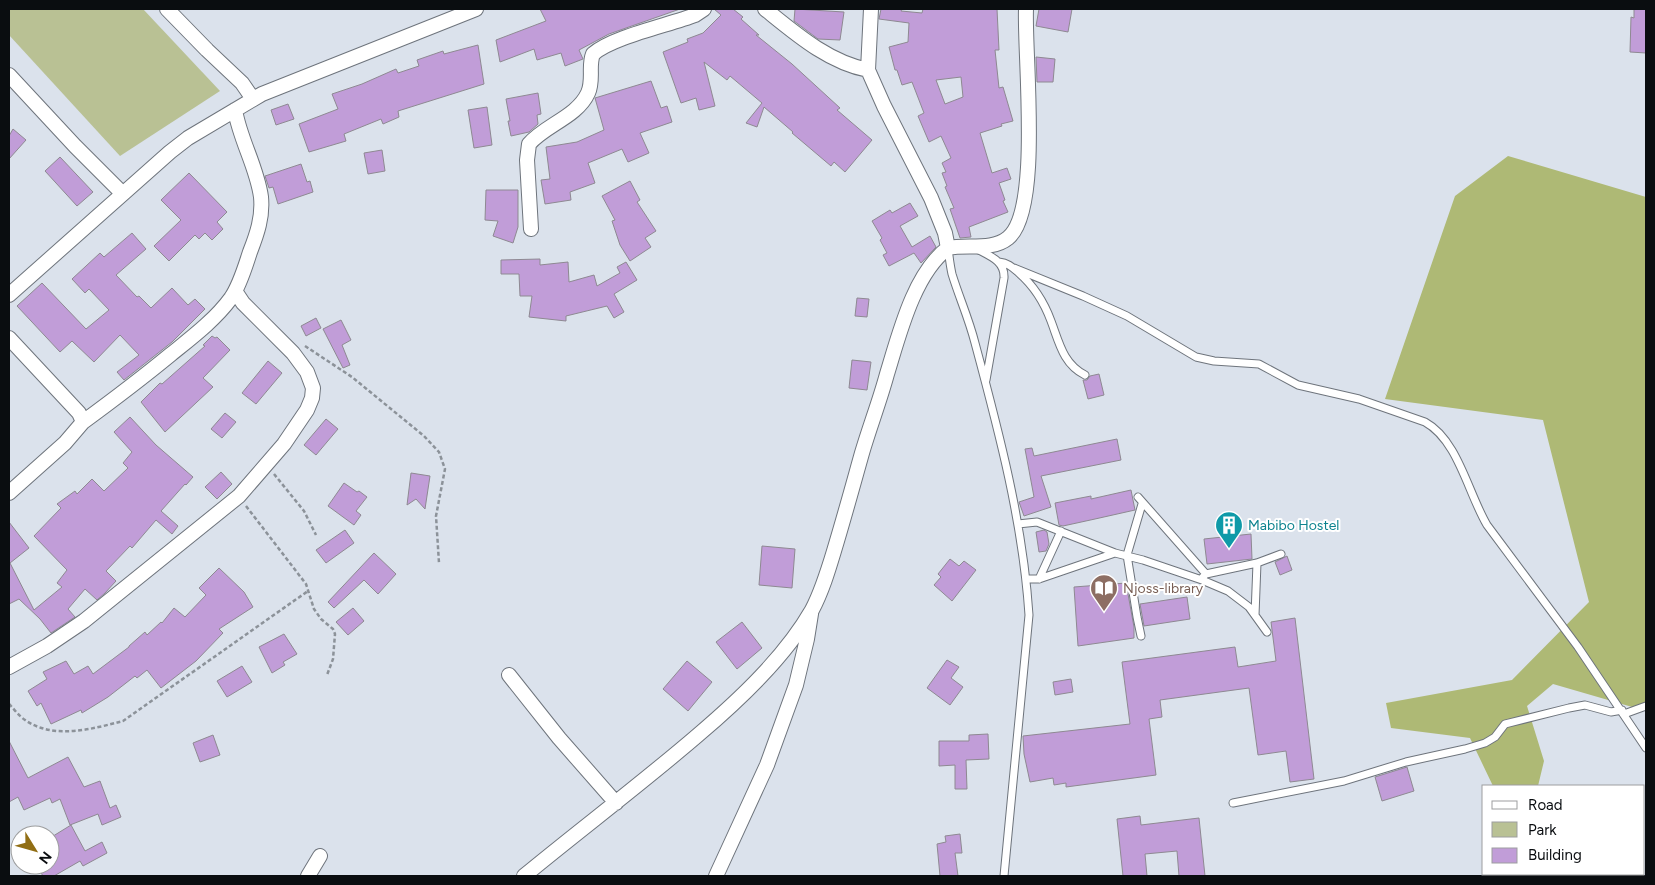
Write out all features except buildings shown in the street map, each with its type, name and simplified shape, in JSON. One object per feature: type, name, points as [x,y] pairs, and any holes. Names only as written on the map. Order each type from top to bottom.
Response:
[{"type":"street","points":[[167,9],[242,83],[254,99]]},
{"type":"street","points":[[9,295],[48,262],[122,193],[188,138],[262,94],[476,9]]},
{"type":"street","points":[[531,229],[527,160],[529,144],[574,110],[585,98],[590,88],[593,54],[614,43],[688,18],[704,9]]},
{"type":"street","points":[[765,9],[823,52],[839,61],[868,70]]},
{"type":"street","points":[[871,9],[868,70],[934,205],[945,232],[948,248]]},
{"type":"street","points":[[524,876],[690,742],[746,692],[789,642],[811,611],[828,574],[862,452],[907,310],[931,265],[948,248],[995,244],[1009,237],[1018,225],[1027,179],[1026,9]]},
{"type":"street","points":[[9,75],[122,193]]},
{"type":"street","points":[[9,493],[65,443],[83,422],[189,340],[223,306],[235,291],[260,225],[261,198],[258,183],[242,140],[234,110]]},
{"type":"street","points":[[9,667],[47,646],[84,621],[239,496],[300,421],[313,393],[307,372],[293,353],[242,303],[235,291]]},
{"type":"street","points":[[9,338],[79,413],[83,422]]},
{"type":"street","points":[[716,876],[767,765],[796,685],[807,639],[811,611]]},
{"type":"street","points":[[509,675],[559,738],[616,803]]},
{"type":"street","points":[[308,876],[320,856]]},
{"type":"lane","points":[[972,246],[999,262],[1008,264],[1120,313],[1196,357],[1214,361],[1259,364],[1298,385],[1359,399],[1425,422],[1434,427],[1444,436],[1452,449],[1479,512],[1487,525],[1578,647],[1646,748]]},
{"type":"lane","points":[[948,248],[952,273],[986,384],[1018,524],[1027,579],[1029,615],[1004,876]]},
{"type":"lane","points":[[986,384],[1004,278],[1004,268],[999,262]]},
{"type":"lane","points":[[1014,268],[1036,290],[1065,358],[1075,369],[1085,375]]},
{"type":"lane","points":[[1141,636],[1136,617],[1127,555],[1140,501],[1156,516],[1204,577]]},
{"type":"lane","points":[[1018,524],[1037,522],[1115,553],[1204,577],[1228,591],[1249,607],[1267,632]]},
{"type":"lane","points":[[1039,579],[1061,531]]},
{"type":"lane","points":[[1027,579],[1039,579],[1115,553]]},
{"type":"lane","points":[[1204,577],[1257,563],[1281,554]]},
{"type":"lane","points":[[1255,616],[1257,563]]},
{"type":"lane","points":[[1233,803],[1344,781],[1406,762],[1465,749],[1485,742],[1495,736],[1505,724],[1569,708],[1585,705],[1612,712],[1623,712],[1646,706]]},
{"type":"path","points":[[280,340],[299,342],[352,377],[424,436],[439,452],[445,469],[436,516],[439,563]]},
{"type":"path","points":[[266,465],[304,511],[316,535]]},
{"type":"path","points":[[239,496],[263,530],[292,564],[306,584],[314,609],[321,619],[333,629],[335,634],[333,658],[327,675]]},
{"type":"path","points":[[9,704],[24,720],[45,730],[65,732],[98,728],[123,721],[308,590]]},
{"type":"green space","points":[[9,9],[143,9],[220,91],[120,156],[9,35]]},
{"type":"green space","points":[[1508,156],[1646,197],[1646,711],[1553,684],[1527,706],[1544,761],[1538,785],[1493,785],[1470,738],[1391,728],[1386,703],[1512,680],[1589,602],[1543,420],[1385,399],[1455,196]]},
{"type":"place","name":"Mabibo Hostel","points":[[1229,549]]},
{"type":"place","name":"Njoss-library","points":[[1104,612]]}]
